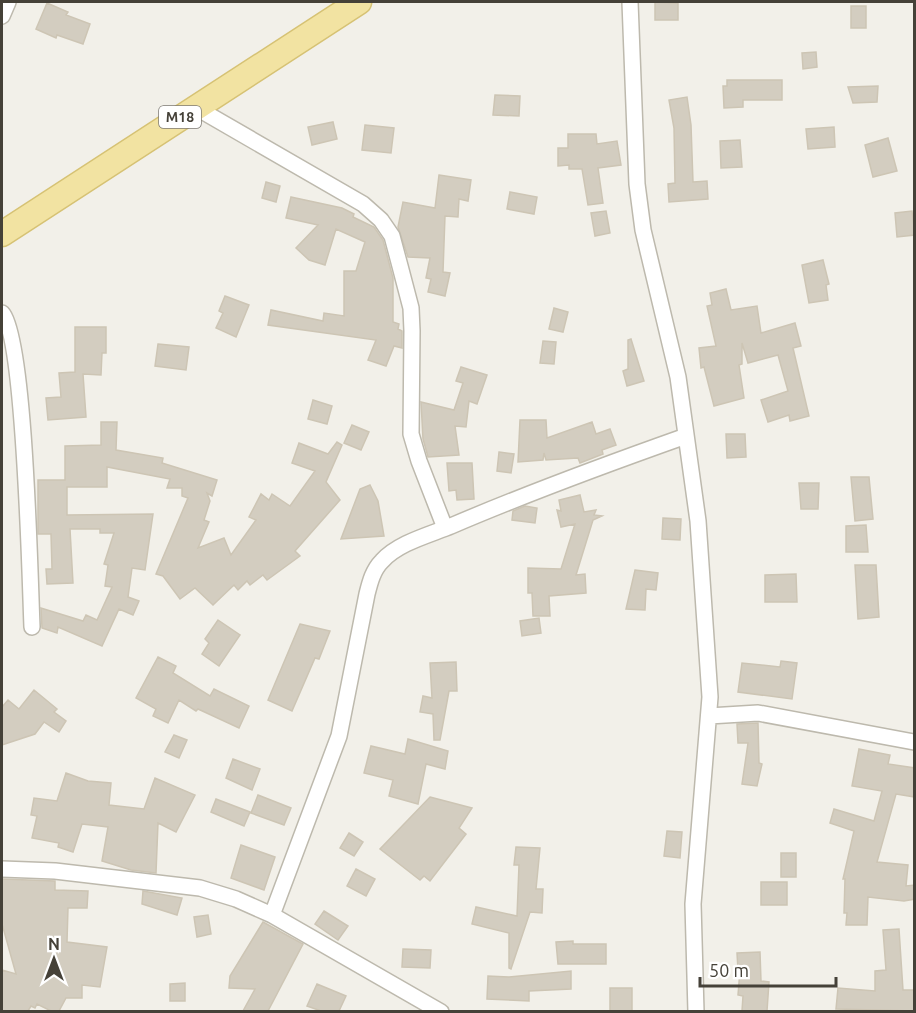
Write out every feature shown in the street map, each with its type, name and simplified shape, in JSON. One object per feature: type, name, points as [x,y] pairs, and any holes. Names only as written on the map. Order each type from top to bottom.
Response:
[{"type":"main road","name":"M18","points":[[2,234],[359,2]]},
{"type":"street","points":[[2,16],[8,2]]},
{"type":"street","points":[[630,2],[638,184],[643,230],[678,377],[698,521],[709,716],[693,904],[696,1011]]},
{"type":"street","points":[[195,107],[363,204],[381,220],[392,236],[411,308],[411,434],[445,528]]},
{"type":"street","points":[[2,313],[11,336],[22,420],[32,627]]},
{"type":"street","points":[[272,915],[339,736],[373,575],[381,561],[393,552],[445,528],[537,489],[686,436]]},
{"type":"street","points":[[709,716],[758,713],[915,742]]},
{"type":"street","points":[[2,869],[55,871],[200,888],[236,899],[272,915],[441,1011]]},
{"type":"building","points":[[655,2],[678,3],[678,20],[655,20]]},
{"type":"building","points":[[47,3],[68,12],[66,15],[90,24],[83,44],[57,35],[56,38],[36,29]]},
{"type":"building","points":[[851,6],[866,6],[866,28],[851,28]]},
{"type":"building","points":[[816,52],[817,67],[803,69],[802,53]]},
{"type":"building","points":[[727,80],[782,80],[782,100],[743,100],[743,107],[724,108],[723,86],[727,86]]},
{"type":"building","points":[[878,86],[877,102],[853,103],[848,87]]},
{"type":"building","points":[[495,95],[520,96],[519,116],[493,115]]},
{"type":"building","points":[[687,97],[691,125],[693,182],[707,181],[708,199],[669,202],[668,184],[675,183],[674,128],[669,100]]},
{"type":"building","points":[[333,122],[337,139],[312,145],[308,127]]},
{"type":"building","points":[[365,125],[394,128],[391,153],[362,150]]},
{"type":"building","points":[[834,127],[835,147],[808,149],[806,129]]},
{"type":"building","points":[[568,134],[596,134],[597,144],[617,141],[621,165],[598,168],[603,203],[588,205],[582,169],[569,169],[569,165],[558,166],[558,148],[568,148]]},
{"type":"building","points":[[888,138],[897,171],[873,177],[865,145]]},
{"type":"building","points":[[740,140],[742,167],[721,168],[720,141]]},
{"type":"building","points":[[439,175],[471,180],[468,201],[459,199],[458,217],[445,216],[443,272],[450,273],[445,296],[428,292],[431,279],[426,278],[430,258],[408,257],[398,227],[403,202],[435,208]]},
{"type":"building","points":[[266,182],[280,186],[276,202],[262,198]]},
{"type":"building","points":[[510,192],[537,197],[534,214],[507,209]]},
{"type":"building","points":[[291,197],[342,208],[354,214],[353,217],[374,227],[383,240],[393,278],[393,322],[399,324],[398,329],[402,331],[402,348],[394,346],[386,366],[368,360],[376,340],[268,325],[271,310],[323,321],[324,313],[344,316],[344,271],[356,271],[365,242],[336,229],[325,265],[309,260],[296,248],[318,225],[286,218]]},
{"type":"building","points":[[606,211],[610,233],[595,236],[591,213]]},
{"type":"building","points":[[912,211],[915,235],[897,237],[895,213]]},
{"type":"building","points":[[823,260],[829,284],[826,285],[828,300],[809,303],[802,265]]},
{"type":"building","points":[[726,289],[731,310],[757,306],[761,333],[795,323],[801,346],[793,348],[809,416],[790,421],[789,415],[768,422],[761,400],[788,391],[778,355],[748,363],[742,343],[742,364],[739,365],[744,398],[714,406],[704,367],[701,368],[699,348],[716,346],[707,306],[712,305],[710,293]]},
{"type":"building","points":[[225,296],[249,305],[236,337],[216,328],[223,313],[219,311]]},
{"type":"building","points":[[554,308],[568,312],[563,332],[549,329]]},
{"type":"building","points":[[75,327],[106,327],[106,353],[102,353],[101,375],[83,374],[86,417],[48,420],[46,398],[61,397],[59,373],[75,372]]},
{"type":"building","points":[[631,339],[644,381],[627,386],[623,371],[628,369],[628,340]]},
{"type":"building","points":[[543,341],[556,342],[554,364],[540,363]]},
{"type":"building","points":[[158,344],[189,347],[186,370],[155,366]]},
{"type":"building","points":[[461,367],[487,375],[477,404],[469,401],[466,427],[455,426],[459,455],[428,457],[423,439],[421,402],[454,410],[463,383],[456,381]]},
{"type":"building","points":[[313,400],[332,406],[327,424],[308,419]]},
{"type":"building","points":[[520,420],[546,420],[547,438],[592,422],[596,434],[610,429],[616,445],[602,450],[603,454],[580,463],[578,458],[546,460],[544,453],[543,460],[518,462]]},
{"type":"building","points":[[101,422],[117,422],[116,450],[163,458],[162,463],[217,480],[212,496],[207,493],[210,501],[204,520],[209,522],[198,548],[224,538],[231,555],[256,520],[249,517],[261,494],[269,500],[272,494],[290,506],[315,471],[292,463],[299,443],[328,454],[337,442],[342,445],[326,482],[340,500],[295,551],[300,556],[267,580],[263,575],[250,585],[247,581],[238,590],[234,585],[213,605],[195,588],[180,599],[163,576],[156,574],[188,498],[182,496],[182,488],[167,488],[170,479],[107,467],[107,487],[67,487],[67,515],[153,514],[145,570],[132,568],[128,597],[139,601],[133,615],[119,609],[102,646],[58,627],[57,633],[42,628],[41,608],[83,621],[86,615],[97,620],[112,587],[105,586],[108,565],[104,564],[114,533],[100,533],[100,529],[70,529],[73,583],[47,584],[46,569],[52,569],[51,534],[38,534],[38,480],[65,480],[65,446],[101,445]]},
{"type":"building","points":[[352,425],[369,432],[361,450],[344,443]]},
{"type":"building","points":[[726,434],[745,434],[746,457],[727,458]]},
{"type":"building","points":[[499,452],[514,454],[511,473],[497,471]]},
{"type":"building","points":[[447,463],[472,463],[474,499],[457,500],[456,490],[449,491]]},
{"type":"building","points":[[851,477],[869,477],[873,519],[855,521]]},
{"type":"building","points":[[799,483],[819,483],[818,509],[801,509]]},
{"type":"building","points":[[370,485],[378,501],[384,536],[341,539],[360,489]]},
{"type":"building","points":[[580,495],[584,512],[596,510],[594,515],[602,516],[593,520],[576,575],[585,574],[586,593],[549,596],[550,616],[533,616],[532,593],[528,593],[528,568],[561,569],[575,524],[561,527],[557,510],[561,511],[559,500]]},
{"type":"building","points":[[525,506],[537,508],[535,523],[512,520],[513,511]]},
{"type":"building","points":[[663,518],[681,519],[680,540],[662,539]]},
{"type":"building","points":[[866,525],[868,552],[846,552],[846,526]]},
{"type":"building","points":[[855,565],[876,565],[879,617],[858,619]]},
{"type":"building","points":[[635,570],[658,573],[656,590],[646,589],[645,610],[626,609]]},
{"type":"building","points":[[796,574],[797,602],[765,602],[765,575]]},
{"type":"building","points":[[539,618],[541,633],[522,636],[520,621]]},
{"type":"building","points":[[218,620],[240,635],[219,666],[202,654],[209,643],[205,639]]},
{"type":"building","points":[[300,624],[330,631],[319,659],[315,658],[292,711],[268,700]]},
{"type":"building","points":[[158,657],[176,666],[173,673],[210,696],[214,689],[249,706],[239,728],[198,709],[196,711],[179,700],[168,723],[153,716],[156,709],[136,698]]},
{"type":"building","points":[[781,661],[797,663],[792,699],[738,692],[742,663],[780,667]]},
{"type":"building","points":[[456,662],[457,691],[449,691],[440,740],[434,740],[433,714],[420,712],[423,696],[432,698],[430,663]]},
{"type":"building","points":[[34,690],[57,709],[54,712],[66,721],[59,732],[44,722],[35,734],[2,745],[2,707],[8,700],[19,709]]},
{"type":"building","points":[[758,723],[759,763],[762,764],[757,786],[742,784],[748,743],[738,743],[737,724]]},
{"type":"building","points":[[174,735],[187,740],[179,758],[165,752]]},
{"type":"building","points":[[408,739],[448,751],[445,769],[426,764],[418,804],[389,796],[393,780],[364,773],[371,746],[405,754]]},
{"type":"building","points":[[859,749],[890,755],[888,764],[915,768],[915,797],[896,794],[877,862],[908,865],[906,886],[915,885],[915,899],[904,901],[868,897],[867,925],[846,925],[845,879],[843,879],[854,831],[830,823],[834,809],[874,821],[882,791],[852,786]]},
{"type":"building","points":[[233,759],[260,769],[252,790],[226,778]]},
{"type":"building","points":[[66,773],[88,781],[111,783],[109,805],[144,809],[155,778],[195,795],[176,832],[158,823],[156,873],[131,870],[102,861],[108,827],[82,824],[73,852],[58,847],[59,843],[32,838],[37,816],[31,815],[34,798],[57,801]]},
{"type":"building","points":[[258,795],[291,808],[284,825],[251,813]]},
{"type":"building","points":[[430,797],[472,808],[459,828],[466,834],[430,881],[424,876],[420,880],[380,849]]},
{"type":"building","points":[[216,799],[250,812],[244,826],[211,812]]},
{"type":"building","points":[[667,831],[682,832],[680,858],[664,856]]},
{"type":"building","points":[[349,833],[363,842],[354,856],[340,848]]},
{"type":"building","points":[[241,845],[275,857],[264,890],[231,878]]},
{"type":"building","points":[[516,847],[540,848],[536,889],[543,889],[542,913],[530,912],[511,969],[509,968],[509,933],[472,924],[476,907],[517,916],[519,865],[514,865]]},
{"type":"building","points":[[781,853],[796,853],[796,877],[781,877]]},
{"type":"building","points":[[356,869],[375,879],[366,896],[347,886]]},
{"type":"building","points":[[2,879],[55,881],[55,890],[88,891],[87,908],[68,908],[67,942],[107,947],[100,987],[82,985],[82,998],[66,998],[59,1011],[51,1011],[37,1004],[35,1008],[31,1006],[28,1011],[2,1011],[2,970],[16,974],[2,924]]},
{"type":"building","points":[[761,882],[787,882],[787,905],[761,905]]},
{"type":"building","points":[[143,891],[182,898],[177,915],[142,904]]},
{"type":"building","points":[[324,911],[348,926],[338,940],[315,924]]},
{"type":"building","points":[[208,915],[211,934],[197,937],[194,917]]},
{"type":"building","points":[[263,922],[303,944],[268,1011],[243,1011],[255,989],[229,988],[230,976]]},
{"type":"building","points":[[899,929],[903,990],[915,990],[915,1011],[836,1009],[838,988],[875,991],[875,971],[886,970],[883,930]]},
{"type":"building","points":[[573,941],[573,944],[606,944],[606,964],[558,964],[556,942]]},
{"type":"building","points":[[403,949],[431,950],[430,968],[402,967]]},
{"type":"building","points":[[760,952],[761,981],[769,982],[767,1011],[742,1011],[743,996],[738,995],[740,970],[738,970],[737,953]]},
{"type":"building","points":[[571,971],[571,989],[529,991],[529,1001],[487,999],[488,976],[509,977]]},
{"type":"building","points":[[185,983],[185,1001],[170,1001],[170,984]]},
{"type":"building","points":[[317,984],[346,996],[339,1011],[321,1011],[307,1006]]},
{"type":"building","points":[[610,988],[632,988],[632,1011],[610,1011]]}]
